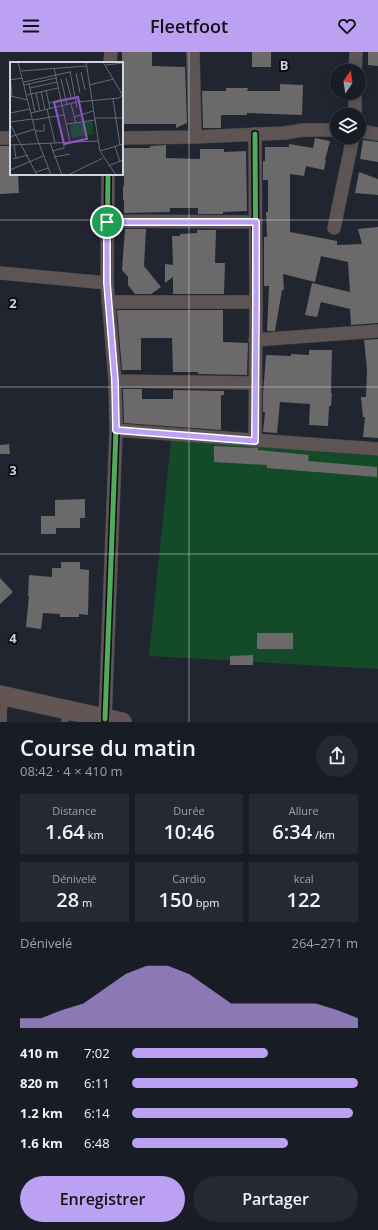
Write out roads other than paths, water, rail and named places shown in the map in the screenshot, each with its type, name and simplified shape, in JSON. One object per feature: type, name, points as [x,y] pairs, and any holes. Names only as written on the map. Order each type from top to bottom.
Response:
[{"type":"street","points":[[193,52],[195,137]]},
{"type":"street","points":[[355,64],[356,52]]},
{"type":"street","points":[[123,138],[195,137],[286,133],[303,130],[330,130]]},
{"type":"street","points":[[366,132],[378,134]]},
{"type":"street","points":[[255,134],[255,441]]},
{"type":"street","points":[[334,228],[352,144]]},
{"type":"street","points":[[2,695],[65,716],[100,719],[116,430],[115,381],[107,283],[108,175]]},
{"type":"street","points":[[107,222],[256,222]]},
{"type":"street","points":[[0,273],[107,283]]},
{"type":"street","points":[[108,302],[256,302]]},
{"type":"street","points":[[256,340],[378,331]]},
{"type":"street","points":[[115,381],[256,382]]},
{"type":"street","points":[[116,430],[378,449]]},
{"type":"lane","points":[[2,695],[3,722]]}]
